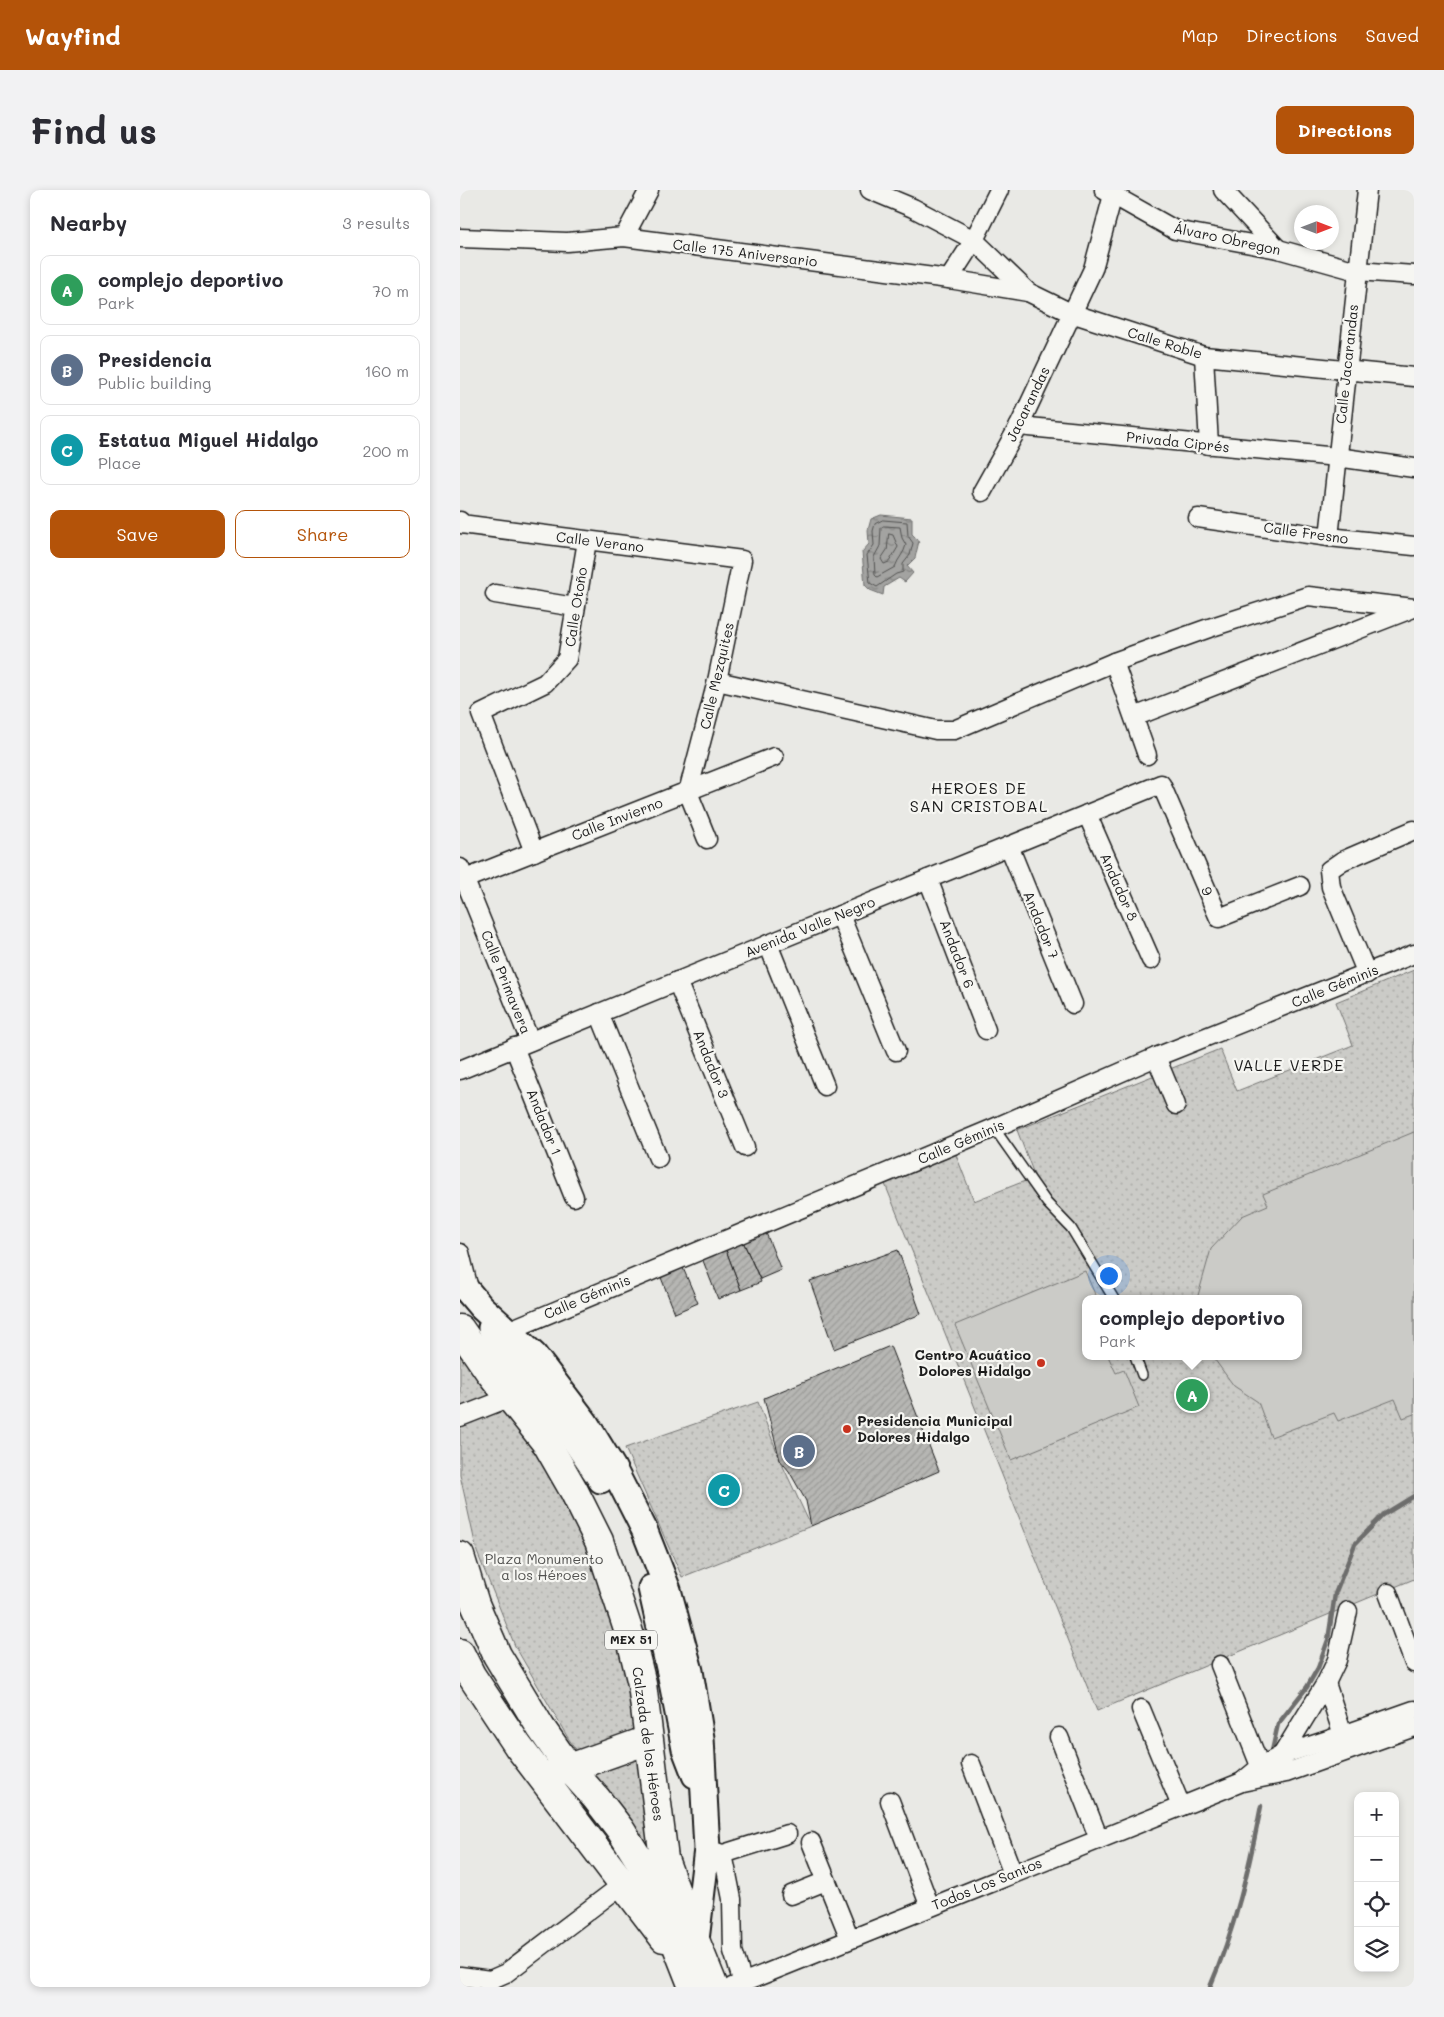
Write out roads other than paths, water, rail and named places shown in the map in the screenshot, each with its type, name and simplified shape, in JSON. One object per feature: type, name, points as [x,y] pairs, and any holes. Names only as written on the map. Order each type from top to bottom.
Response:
[{"type":"main road","name":"Calzada de los Héroes","points":[[484,1335],[489,1371],[547,1444],[574,1491],[599,1541],[631,1639],[642,1684],[664,1859],[678,1900],[691,1969]]},
{"type":"main road","name":"Calzada de los Héroes","points":[[460,1556],[475,1604],[497,1656],[541,1728],[569,1768],[620,1829],[640,1861],[691,1969],[714,1987]]},
{"type":"main road","points":[[464,1669],[542,1778],[691,1969]]},
{"type":"main road","points":[[542,1778],[648,1740]]},
{"type":"street","points":[[624,237],[649,190]]},
{"type":"street","name":"Calle Roble","points":[[870,190],[913,208],[974,240],[1028,292],[1071,313],[1204,356],[1414,377]]},
{"type":"street","points":[[949,279],[974,240],[999,190]]},
{"type":"street","points":[[1223,190],[1278,249]]},
{"type":"street","name":"Calle Jacarandas","points":[[1329,537],[1367,190]]},
{"type":"street","name":"Álvaro Obregon","points":[[1108,193],[1175,230],[1278,249],[1357,271],[1414,275]]},
{"type":"street","name":"Jacarandas","points":[[982,492],[1019,426],[1093,269],[1108,193]]},
{"type":"street","name":"Calle 175 Aniversario","points":[[460,238],[568,242],[624,237],[949,279],[1028,292]]},
{"type":"street","points":[[1204,356],[1209,445]]},
{"type":"street","name":"Privada Ciprés","points":[[1019,426],[1337,458],[1414,468]]},
{"type":"street","name":"Calle Fresno","points":[[1198,518],[1329,537],[1414,546]]},
{"type":"street","name":"Calle Verano","points":[[460,521],[461,524],[742,560]]},
{"type":"street","name":"Calle Otoño","points":[[534,852],[481,714],[545,683],[567,659],[587,541]]},
{"type":"street","name":"Calle Mezquites","points":[[688,792],[717,681],[742,560]]},
{"type":"street","points":[[495,594],[575,607]]},
{"type":"street","points":[[717,681],[936,730],[954,730],[1114,662],[1209,628],[1308,596],[1414,608]]},
{"type":"street","points":[[1134,717],[1414,608]]},
{"type":"street","points":[[1114,662],[1147,755]]},
{"type":"street","name":"Calle Invierno","points":[[462,876],[534,852],[774,757]]},
{"type":"street","name":"Avenida Valle Negro","points":[[460,1070],[1161,784]]},
{"type":"street","name":"9","points":[[1161,784],[1218,918],[1300,886]]},
{"type":"street","points":[[688,792],[707,840]]},
{"type":"street","name":"Andador 8","points":[[1087,814],[1151,960]]},
{"type":"street","points":[[1367,974],[1331,887],[1329,870],[1342,860],[1414,830]]},
{"type":"street","name":"Andador 7","points":[[1009,846],[1073,1004]]},
{"type":"street","name":"Calle Primavera","points":[[462,876],[522,1044]]},
{"type":"street","name":"Andador 6","points":[[928,879],[986,1030]]},
{"type":"street","points":[[840,914],[896,1051]]},
{"type":"street","points":[[768,944],[825,1086]]},
{"type":"street","name":"Calle Géminis","points":[[484,1335],[994,1128],[1156,1057],[1414,954]]},
{"type":"street","name":"Andador 3","points":[[677,981],[745,1147]]},
{"type":"street","points":[[599,1013],[658,1158]]},
{"type":"street","name":"Andador 1","points":[[522,1044],[574,1198]]},
{"type":"street","points":[[1156,1057],[1176,1105]]},
{"type":"street","points":[[460,1253],[470,1294],[484,1335],[534,1354],[578,1427],[612,1466],[644,1529],[668,1590],[693,1744],[715,1852],[732,1899],[733,1951],[738,1985]]},
{"type":"street","points":[[460,1417],[511,1397]]},
{"type":"street","points":[[1388,1593],[1414,1663]]},
{"type":"street","points":[[1286,1773],[1282,1755],[1326,1683],[1337,1660],[1348,1611]]},
{"type":"street","points":[[1220,1665],[1263,1772]]},
{"type":"street","points":[[1326,1683],[1343,1735]]},
{"type":"street","points":[[1141,1709],[1181,1806]]},
{"type":"street","name":"Todos Los Santos","points":[[738,1985],[1242,1782],[1263,1772],[1282,1755],[1414,1710]]},
{"type":"street","name":"Todos Los Santos","points":[[1263,1772],[1286,1773],[1414,1726]]},
{"type":"street","points":[[1059,1736],[1099,1839]]},
{"type":"street","points":[[652,1767],[693,1744]]},
{"type":"street","points":[[971,1764],[1013,1874]]},
{"type":"street","points":[[890,1801],[930,1907]]},
{"type":"street","points":[[715,1852],[787,1834]]},
{"type":"street","points":[[810,1842],[850,1939]]},
{"type":"street","points":[[691,1969],[715,1852]]},
{"type":"street","points":[[791,1895],[826,1881]]},
{"type":"street","points":[[460,1976],[490,1980],[506,1973],[623,1884]]},
{"type":"lane","points":[[994,1128],[1047,1203],[1071,1228],[1112,1295]]},
{"type":"lane","points":[[1137,1360],[1142,1375]]},
{"type":"water","points":[[881,515],[912,518],[912,534],[919,541],[915,558],[907,566],[913,573],[905,582],[899,578],[884,587],[883,595],[870,590],[865,585],[862,552],[869,544],[868,530],[871,519]]},
{"type":"waterway","points":[[1272,1751],[1278,1724],[1307,1687],[1318,1668],[1328,1640],[1335,1594],[1355,1544],[1383,1515],[1414,1496]]},
{"type":"waterway","points":[[1210,1987],[1227,1943],[1240,1898],[1261,1806]]},
{"type":"place","name":"Centro Acuático Dolores Hidalgo","points":[[1041,1363]]},
{"type":"place","name":"complejo deportivo","points":[[1192,1395]]},
{"type":"place","name":"Presidencia Municipal Dolores Hidalgo","points":[[847,1429]]},
{"type":"place","name":"Presidencia","points":[[799,1451]]},
{"type":"place","name":"Estatua Miguel Hidalgo","points":[[724,1490]]},
{"type":"district","name":"HEROES DE SAN CRISTOBAL","points":[[979,797]]},
{"type":"district","name":"VALLE VERDE","points":[[1289,1065]]},
{"type":"park label","name":"Plaza Monumento a los Héroes","points":[[544,1568]]}]
